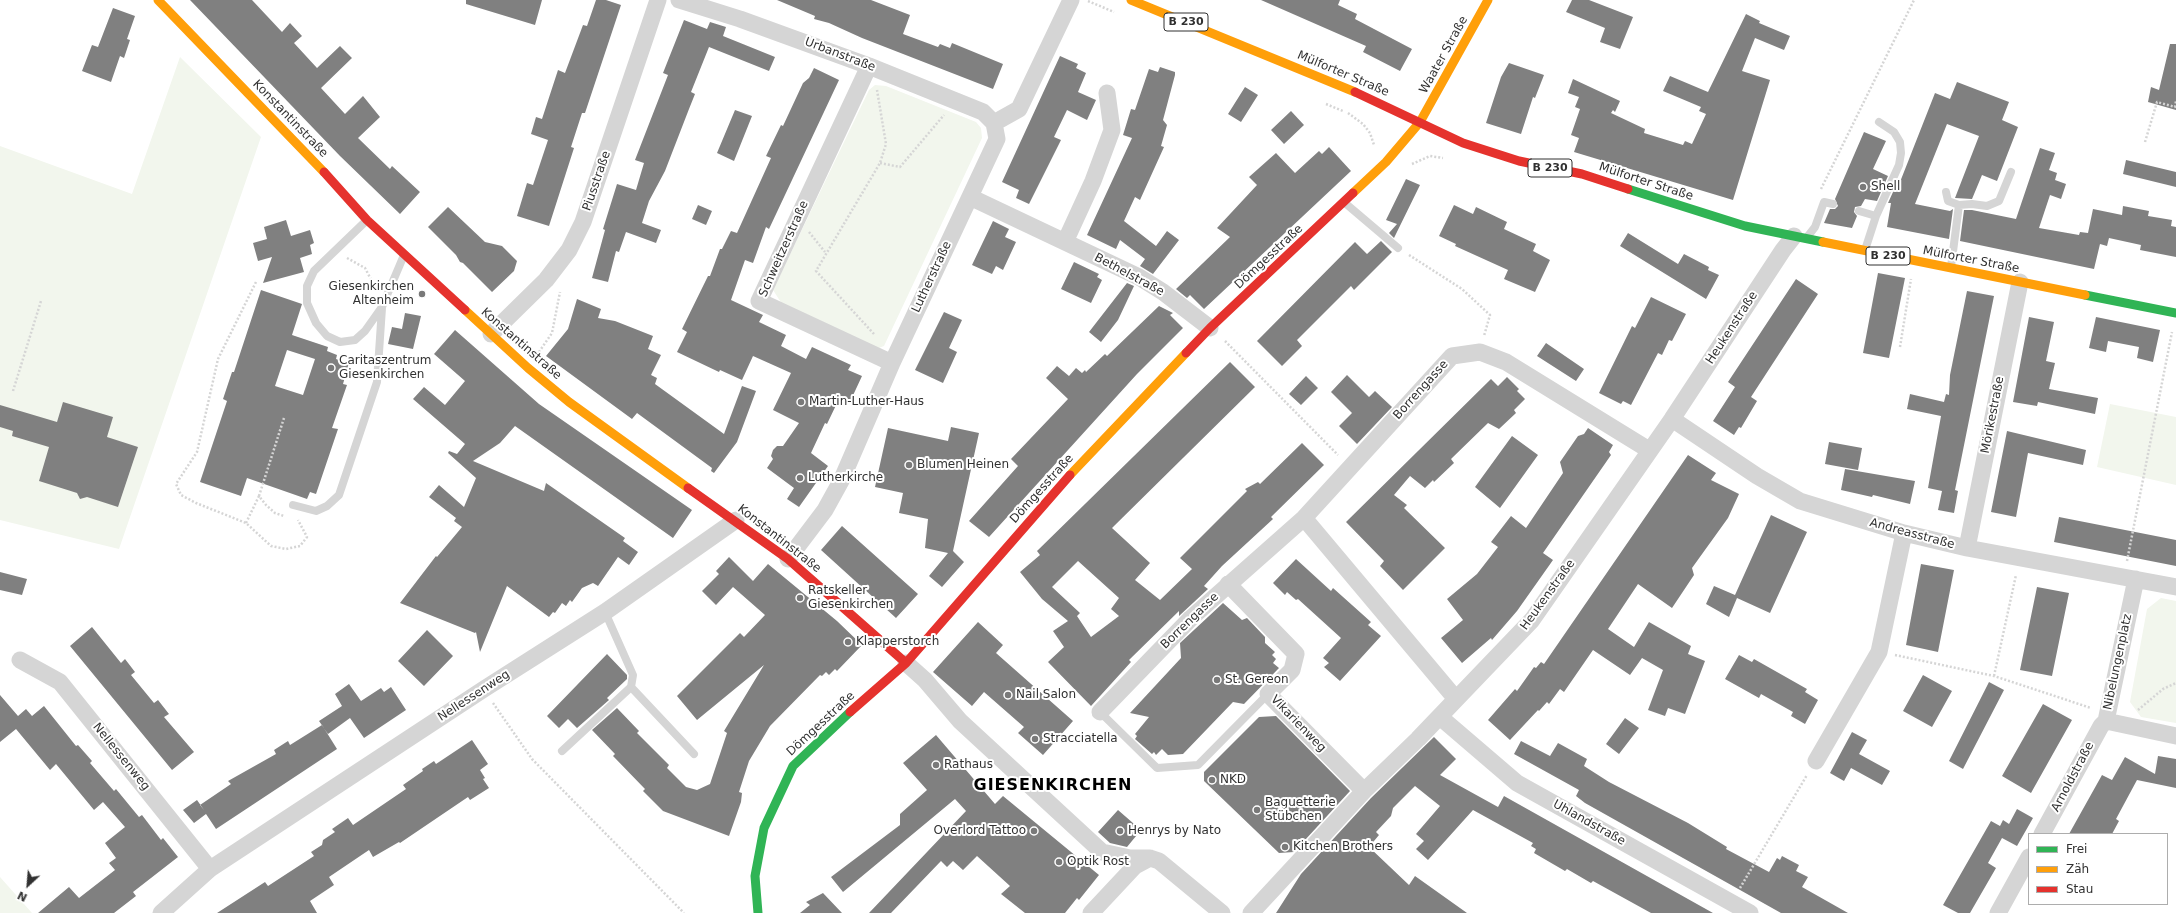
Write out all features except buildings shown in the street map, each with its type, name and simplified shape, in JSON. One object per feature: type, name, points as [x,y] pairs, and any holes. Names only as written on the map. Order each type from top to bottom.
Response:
[{"type":"main road","name":"Konstantinstraße","points":[[158,0],[297,143],[367,220],[528,368],[569,402],[736,520],[788,559],[906,663]]},
{"type":"main road","name":"Mülforter Straße","points":[[1131,0],[1372,99],[1463,143],[1519,161],[1582,174],[1718,218],[1800,238],[2176,313]]},
{"type":"main road","name":"Waater Straße","points":[[1420,122],[1488,0]]},
{"type":"main road","name":"Dömgesstraße","points":[[758,913],[754,876],[764,828],[793,766],[825,734],[906,663],[1052,494],[1210,328],[1345,203],[1386,162],[1420,122]]},
{"type":"street","name":"Piusstraße","points":[[490,334],[546,280],[569,250],[583,222],[658,0]]},
{"type":"street","name":"Urbanstraße","points":[[679,0],[755,24],[869,66],[983,112],[994,123]]},
{"type":"street","points":[[994,123],[1019,109],[1071,0]]},
{"type":"street","name":"Schweitzerstraße","points":[[869,66],[759,301],[892,363]]},
{"type":"street","points":[[1065,242],[1094,181],[1112,130],[1107,93]]},
{"type":"street","name":"Lutherstraße","points":[[788,559],[825,510],[841,481],[892,363],[997,139],[994,123]]},
{"type":"street","name":"Bethelstraße","points":[[970,197],[1139,278],[1163,292],[1210,328]]},
{"type":"street","name":"Heukenstraße","points":[[1251,913],[1364,791],[1440,717],[1532,620],[1672,419],[1783,250],[1800,238]]},
{"type":"street","name":"Mörikestraße","points":[[1967,548],[2020,282]]},
{"type":"street","name":"Borrengasse","points":[[1100,712],[1192,618],[1228,584],[1304,518],[1452,356],[1480,352],[1506,362],[1650,450]]},
{"type":"street","name":"Andreasstraße","points":[[1672,419],[1757,476],[1800,501],[1904,533],[1967,548],[2176,587]]},
{"type":"street","points":[[1304,518],[1456,699]]},
{"type":"street","name":"Nellessenweg","points":[[161,913],[210,868],[605,612],[736,520]]},
{"type":"street","points":[[1816,761],[1879,652],[1904,533]]},
{"type":"street","name":"Nibelungenplatz","points":[[2130,578],[2106,721],[2176,736]]},
{"type":"street","name":"Vikarienweg","points":[[1228,584],[1296,654],[1292,670],[1268,694],[1364,791]]},
{"type":"street","name":"Nellessenweg","points":[[20,660],[60,682],[210,868]]},
{"type":"street","points":[[906,663],[925,680],[960,721],[1102,852],[1130,858],[1150,858],[1159,861],[1222,913]]},
{"type":"street","name":"Uhlandstraße","points":[[1440,717],[1517,783],[1750,913]]},
{"type":"street","name":"Arnoldstraße","points":[[2043,833],[2101,726],[2106,721]]},
{"type":"street","points":[[1091,913],[1135,866],[1150,858]]},
{"type":"street","points":[[1998,913],[2028,859]]},
{"type":"lane","points":[[1864,251],[1876,216],[1899,165],[1901,153],[1900,142],[1894,132],[1879,122]]},
{"type":"lane","points":[[1946,192],[1948,201],[1959,205],[1972,204],[1987,206],[1998,201],[2011,172]]},
{"type":"lane","points":[[1800,238],[1815,227],[1824,202],[1833,204]]},
{"type":"lane","points":[[1345,203],[1398,248]]},
{"type":"lane","points":[[1951,268],[1959,205]]},
{"type":"lane","points":[[1859,211],[1876,216]]},
{"type":"lane","points":[[367,220],[314,271],[307,286],[308,303],[316,323],[327,336],[340,342],[355,340],[365,331],[382,307]]},
{"type":"lane","points":[[293,505],[316,511],[327,506],[339,494],[377,382],[382,307],[404,255]]},
{"type":"lane","points":[[562,751],[631,687],[633,675],[605,612]]},
{"type":"lane","points":[[631,687],[694,754]]},
{"type":"lane","points":[[1100,712],[1157,768],[1198,765],[1268,694]]},
{"type":"path","points":[[1817,196],[1914,0]]},
{"type":"path","points":[[869,66],[878,93],[886,144],[880,163],[825,252],[816,271],[880,340],[892,363]]},
{"type":"path","points":[[880,163],[900,167],[955,100]]},
{"type":"path","points":[[2145,142],[2157,102],[2174,107],[2176,101]]},
{"type":"path","points":[[1356,118],[1364,124],[1371,137]]},
{"type":"path","points":[[1422,158],[1430,156],[1443,158]]},
{"type":"path","points":[[798,218],[825,252]]},
{"type":"path","points":[[1398,248],[1462,289],[1490,315],[1480,352]]},
{"type":"path","points":[[337,250],[365,268],[377,293],[385,298]]},
{"type":"path","points":[[1900,347],[1915,261]]},
{"type":"path","points":[[256,282],[218,359],[197,452],[176,484],[181,495],[246,523],[271,546],[286,549],[300,546],[307,537],[298,520],[292,518]]},
{"type":"path","points":[[528,368],[552,333],[561,288]]},
{"type":"path","points":[[13,391],[41,301]]},
{"type":"path","points":[[2130,578],[2173,326]]},
{"type":"path","points":[[1210,328],[1351,468]]},
{"type":"path","points":[[246,523],[259,496],[284,418]]},
{"type":"path","points":[[259,496],[275,513],[287,516]]},
{"type":"path","points":[[298,520],[304,509]]},
{"type":"path","points":[[1994,676],[2019,558]]},
{"type":"path","points":[[1879,652],[1994,676],[2090,707],[2106,721]]},
{"type":"path","points":[[2123,724],[2146,701],[2163,689],[2176,683]]},
{"type":"path","points":[[484,689],[532,759],[684,913]]},
{"type":"path","points":[[1731,903],[1816,761]]},
{"type":"shaded area","points":[[180,57],[261,137],[119,549],[0,520],[0,146],[132,194]]},
{"type":"shaded area","points":[[875,85],[886,86],[976,122],[981,128],[982,138],[884,346],[876,349],[782,304],[773,290],[869,90]]},
{"type":"shaded area","points":[[2110,404],[2176,417],[2176,485],[2097,467]]},
{"type":"shaded area","points":[[2161,598],[2176,601],[2176,723],[2141,717],[2130,702],[2147,609]]},
{"type":"shaded area","points":[[0,877],[32,913],[0,913]]},
{"type":"traffic: fast","points":[[1628,189],[1745,226],[1823,242]]},
{"type":"traffic: fast","points":[[2085,295],[2176,313]]},
{"type":"traffic: fast","points":[[758,913],[755,876],[764,828],[793,766],[850,712]]},
{"type":"traffic: slow","points":[[158,0],[324,172]]},
{"type":"traffic: slow","points":[[1131,0],[1355,92]]},
{"type":"traffic: slow","points":[[1353,193],[1386,162],[1420,122],[1488,0]]},
{"type":"traffic: slow","points":[[1823,242],[2085,295]]},
{"type":"traffic: slow","points":[[465,310],[528,368],[569,402],[688,488]]},
{"type":"traffic: slow","points":[[1070,475],[1186,353]]},
{"type":"traffic: jam","points":[[1355,92],[1463,143],[1519,161],[1582,174],[1628,189]]},
{"type":"traffic: jam","points":[[324,172],[367,220],[465,310]]},
{"type":"traffic: jam","points":[[1186,353],[1210,328],[1353,193]]},
{"type":"traffic: jam","points":[[850,712],[906,663],[1070,475]]},
{"type":"traffic: jam","points":[[688,488],[788,559],[906,663]]},
{"type":"place","name":"Shell","points":[[1863,187]]},
{"type":"place","name":"Giesenkirchen Altenheim","points":[[422,294]]},
{"type":"place","name":"Caritaszentrum Giesenkirchen","points":[[331,368]]},
{"type":"place","name":"Martin-Luther-Haus","points":[[801,402]]},
{"type":"place","name":"Blumen Heinen","points":[[909,465]]},
{"type":"place","name":"Lutherkirche","points":[[800,478]]},
{"type":"place","name":"Ratskeller Giesenkirchen","points":[[800,598]]},
{"type":"place","name":"Klapperstorch","points":[[848,642]]},
{"type":"place","name":"St. Gereon","points":[[1217,680]]},
{"type":"place","name":"Nail Salon","points":[[1008,695]]},
{"type":"place","name":"Stracciatella","points":[[1035,739]]},
{"type":"place","name":"Rathaus","points":[[936,765]]},
{"type":"place","name":"NKD","points":[[1212,780]]},
{"type":"place","name":"Baguetterie Stübchen","points":[[1257,810]]},
{"type":"place","name":"Overlord Tattoo","points":[[1034,831]]},
{"type":"place","name":"Henrys by Nato","points":[[1120,831]]},
{"type":"place","name":"Kitchen Brothers","points":[[1285,847]]},
{"type":"place","name":"Optik Rost","points":[[1059,862]]},
{"type":"district","name":"GIESENKIRCHEN","points":[[1053,786]]}]
